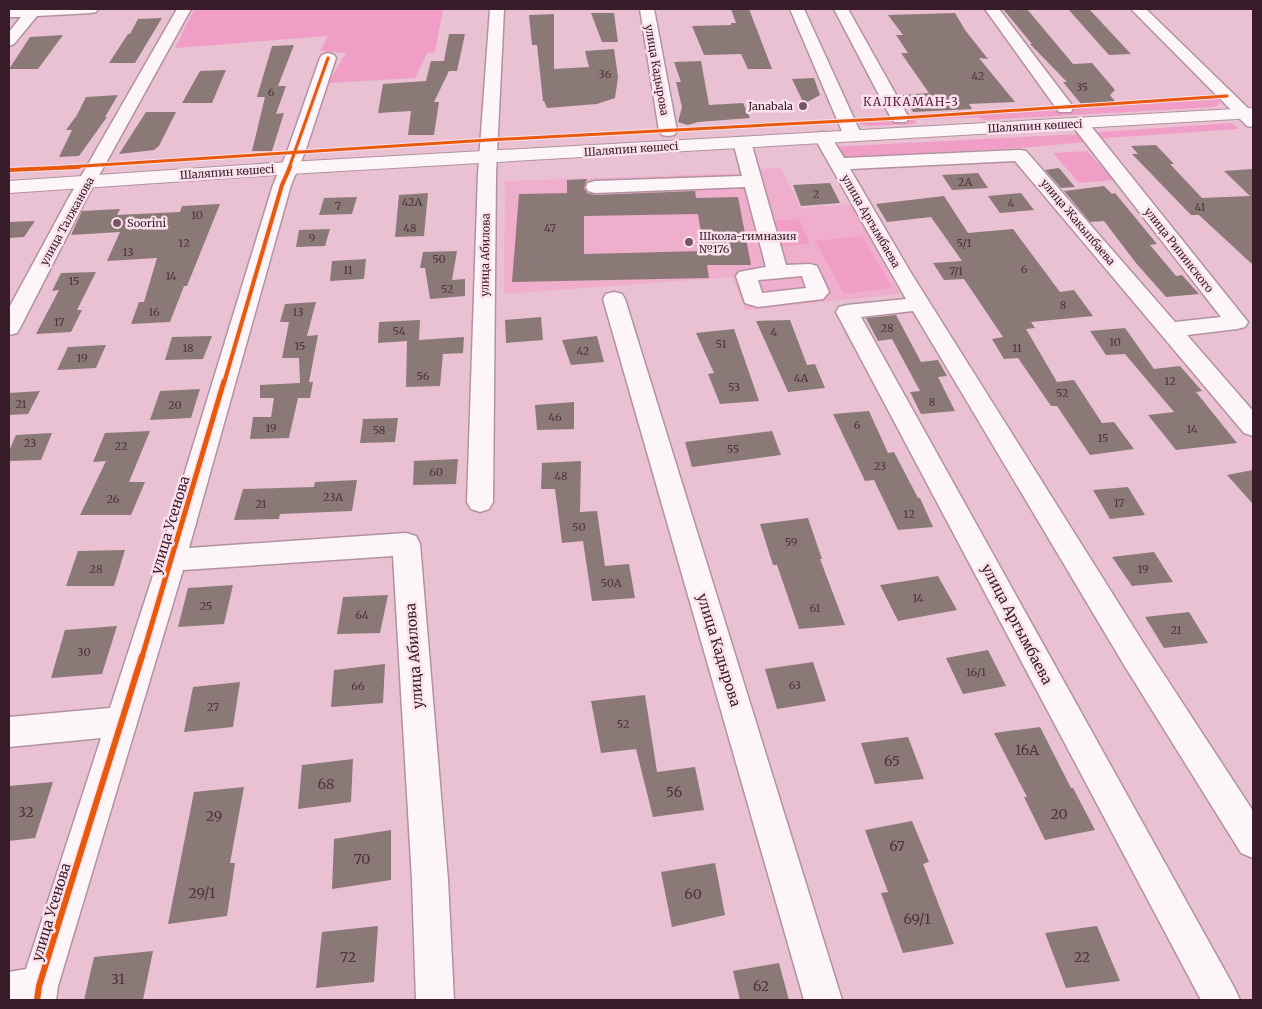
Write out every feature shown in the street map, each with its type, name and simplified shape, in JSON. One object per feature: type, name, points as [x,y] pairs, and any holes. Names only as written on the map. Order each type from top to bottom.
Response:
[{"type":"main road","name":"Шаляпин көшесі","points":[[9,187],[290,168],[1080,124],[1249,111]]},
{"type":"street","points":[[9,13],[34,10],[91,9]]},
{"type":"street","name":"улица Талжанова","points":[[9,328],[184,9]]},
{"type":"street","name":"улица Абилова","points":[[480,502],[488,158],[497,9]]},
{"type":"street","name":"улица Кадырова","points":[[647,9],[668,130]]},
{"type":"street","points":[[796,9],[853,136]]},
{"type":"street","points":[[841,9],[900,118]]},
{"type":"street","points":[[992,9],[1065,108]]},
{"type":"street","points":[[1138,9],[1227,96],[1249,111]]},
{"type":"street","points":[[9,41],[34,10]]},
{"type":"street","name":"улица Усенова","points":[[28,992],[122,721],[172,560],[277,204],[328,58]]},
{"type":"street","name":"улица Рипинского","points":[[1080,124],[1237,322],[1169,330]]},
{"type":"street","name":"улица Аргымбаева","points":[[823,137],[919,304],[1135,656],[1253,841]]},
{"type":"street","points":[[742,142],[778,270]]},
{"type":"street","name":"улица Жакыпбаева","points":[[839,164],[1020,155],[1253,427]]},
{"type":"street","points":[[595,187],[754,181]]},
{"type":"street","name":"улица Кадырова","points":[[614,300],[823,1000]]},
{"type":"street","name":"улица Аргымбаева","points":[[919,304],[847,312],[1221,1000]]},
{"type":"street","name":"улица Абилова","points":[[172,560],[406,544],[430,880],[435,1000]]},
{"type":"street","points":[[9,732],[122,721]]},
{"type":"shaded area","points":[[194,9],[443,9],[435,52],[427,53],[415,78],[328,83],[346,53],[320,51],[328,36],[175,48]]},
{"type":"shaded area","points":[[1217,98],[1220,103],[1215,107],[984,120],[978,117],[915,120],[916,124],[868,126],[860,124],[859,120]]},
{"type":"shaded area","points":[[1232,123],[1239,129],[1092,139],[1087,133]]},
{"type":"shaded area","points":[[1080,134],[1086,142],[1020,148],[845,157],[833,153],[829,147]]},
{"type":"shaded area","points":[[1087,151],[1114,180],[1079,183],[1053,153]]},
{"type":"shaded area","name":"Школа-гимназия №176","points":[[781,168],[801,208],[853,204],[900,294],[745,310],[733,277],[504,294],[505,181],[747,173],[756,169]]},
{"type":"shaded area","points":[[799,219],[810,244],[780,246],[770,221]]},
{"type":"shaded area","points":[[862,236],[893,288],[844,294],[815,241]]},
{"type":"building","points":[[731,9],[749,9],[772,69],[748,69],[741,54],[704,55],[692,26],[731,25],[731,23],[736,23]]},
{"type":"building","points":[[1003,9],[1027,9],[1073,64],[1092,63],[1115,90],[1110,95],[1117,104],[1082,105],[1063,82],[1067,82],[1030,44],[1032,44]]},
{"type":"building","points":[[1068,9],[1089,9],[1131,54],[1109,55]]},
{"type":"building","points":[[591,13],[614,13],[618,42],[602,42]]},
{"type":"building","points":[[955,13],[965,30],[988,59],[979,58],[1015,102],[969,104],[972,109],[913,112],[903,95],[929,93],[901,53],[908,53],[896,35],[903,35],[888,15]]},
{"type":"building","points":[[554,14],[554,69],[589,67],[585,51],[614,49],[618,77],[615,98],[597,104],[547,108],[543,101],[537,45],[532,45],[529,15]]},
{"type":"building","points":[[162,18],[135,63],[109,63],[128,34],[130,34],[138,19]]},
{"type":"building","points":[[449,34],[465,34],[457,71],[449,71],[434,102],[439,102],[434,135],[408,135],[411,111],[378,113],[383,84],[426,81],[431,61],[444,61]]},
{"type":"building","points":[[63,35],[38,69],[9,69],[30,37]]},
{"type":"building","points":[[294,45],[278,86],[286,86],[276,114],[284,113],[272,151],[252,151],[265,97],[257,97],[272,46]]},
{"type":"building","points":[[701,61],[709,105],[743,103],[750,118],[698,122],[688,125],[678,122],[682,107],[676,82],[681,82],[674,62]]},
{"type":"building","points":[[226,70],[212,103],[182,103],[200,71]]},
{"type":"building","points":[[814,78],[820,95],[804,104],[792,79]]},
{"type":"building","points":[[118,95],[105,117],[107,117],[79,156],[59,157],[72,130],[66,130],[77,115],[86,97]]},
{"type":"building","points":[[146,112],[176,112],[159,146],[154,150],[119,154]]},
{"type":"building","points":[[1156,145],[1174,164],[1170,164],[1202,198],[1250,196],[1224,171],[1253,169],[1253,265],[1199,215],[1191,215],[1132,154],[1138,154],[1131,146]]},
{"type":"building","points":[[1059,168],[1075,187],[1061,188],[1045,170]]},
{"type":"building","points":[[978,173],[988,188],[952,190],[942,175]]},
{"type":"building","points":[[587,179],[584,188],[587,193],[595,195],[695,191],[696,198],[738,197],[751,265],[707,265],[709,278],[512,282],[519,194],[567,193],[567,180]],"holes":[[[698,214],[704,251],[584,254],[584,216]]]},
{"type":"building","points":[[830,183],[840,203],[801,206],[793,185]]},
{"type":"building","points":[[1104,186],[1112,194],[1115,193],[1157,244],[1150,245],[1176,276],[1182,275],[1199,294],[1166,297],[1136,263],[1104,221],[1090,222],[1064,191]]},
{"type":"building","points":[[428,193],[424,236],[395,237],[399,195]]},
{"type":"building","points":[[1021,193],[1034,210],[1000,213],[988,196]]},
{"type":"building","points":[[944,196],[968,233],[1013,229],[1060,292],[1074,290],[1093,316],[1031,322],[1035,328],[1026,329],[1057,382],[1074,380],[1102,423],[1114,422],[1134,449],[1090,455],[1057,406],[1051,406],[1018,358],[1004,359],[992,339],[1003,337],[964,279],[944,280],[933,263],[962,261],[931,217],[887,222],[876,204]]},
{"type":"building","points":[[357,197],[352,214],[319,215],[324,198]]},
{"type":"building","points":[[220,204],[187,286],[184,286],[170,322],[131,324],[139,302],[144,302],[157,258],[107,261],[120,232],[71,235],[82,211],[120,209],[117,215],[180,212],[182,206]]},
{"type":"building","points":[[35,221],[24,237],[9,238],[9,222]]},
{"type":"building","points":[[330,229],[325,246],[296,247],[299,230]]},
{"type":"building","points":[[457,251],[452,280],[465,279],[465,296],[430,299],[425,268],[420,268],[423,252]]},
{"type":"building","points":[[366,259],[364,279],[330,281],[332,261]]},
{"type":"building","points":[[96,272],[77,310],[82,310],[71,332],[36,334],[59,290],[52,291],[61,273]]},
{"type":"building","points":[[316,302],[307,336],[318,335],[309,382],[313,382],[310,398],[298,398],[289,438],[250,439],[253,417],[271,417],[274,398],[260,398],[260,385],[300,383],[299,358],[282,358],[289,322],[280,322],[285,304]]},
{"type":"building","points":[[896,315],[921,362],[938,360],[947,376],[938,377],[955,411],[921,414],[910,392],[920,391],[892,339],[878,341],[866,318]]},
{"type":"building","points":[[541,317],[543,340],[506,343],[505,320]]},
{"type":"building","points":[[420,320],[419,340],[464,337],[463,353],[443,354],[440,386],[406,387],[407,341],[378,343],[379,322]]},
{"type":"building","points":[[790,320],[807,365],[815,364],[825,388],[788,392],[756,321]]},
{"type":"building","points":[[1125,328],[1154,369],[1180,366],[1202,391],[1196,392],[1237,443],[1176,450],[1148,415],[1174,412],[1125,354],[1106,355],[1090,331]]},
{"type":"building","points":[[734,329],[759,401],[720,404],[708,374],[714,373],[696,333]]},
{"type":"building","points":[[212,336],[203,359],[165,360],[172,337]]},
{"type":"building","points":[[597,336],[604,362],[571,365],[562,340]]},
{"type":"building","points":[[106,345],[96,368],[57,370],[68,347]]},
{"type":"building","points":[[200,389],[191,418],[150,420],[160,391]]},
{"type":"building","points":[[40,391],[28,414],[9,415],[9,393]]},
{"type":"building","points":[[574,402],[574,429],[537,430],[535,405]]},
{"type":"building","points":[[869,411],[888,453],[894,452],[918,498],[920,498],[933,527],[898,530],[874,480],[865,481],[833,414]]},
{"type":"building","points":[[398,418],[395,442],[360,443],[363,419]]},
{"type":"building","points":[[150,431],[129,482],[145,482],[131,515],[80,515],[106,461],[93,462],[105,433]]},
{"type":"building","points":[[772,431],[781,455],[692,467],[685,442]]},
{"type":"building","points":[[52,433],[41,460],[9,461],[9,451],[16,435]]},
{"type":"building","points":[[458,459],[456,484],[413,485],[414,461]]},
{"type":"building","points":[[581,461],[580,512],[597,511],[605,566],[629,564],[635,598],[592,601],[583,541],[562,543],[555,489],[541,489],[542,463]]},
{"type":"building","points":[[1253,470],[1253,504],[1227,475]]},
{"type":"building","points":[[357,480],[352,511],[280,514],[279,519],[234,520],[243,489],[314,487],[315,482]]},
{"type":"building","points":[[1128,487],[1145,515],[1110,519],[1093,490]]},
{"type":"building","points":[[808,518],[822,559],[820,559],[845,625],[799,629],[777,565],[773,565],[760,524]]},
{"type":"building","points":[[125,550],[114,586],[66,586],[78,551]]},
{"type":"building","points":[[1154,552],[1173,582],[1132,586],[1112,557]]},
{"type":"building","points":[[938,576],[957,610],[898,621],[880,585]]},
{"type":"building","points":[[233,585],[224,624],[178,627],[188,588]]},
{"type":"building","points":[[388,595],[380,633],[337,634],[343,597]]},
{"type":"building","points":[[1189,612],[1208,643],[1164,648],[1145,617]]},
{"type":"building","points":[[117,626],[102,674],[51,678],[65,630]]},
{"type":"building","points":[[988,650],[1006,686],[963,694],[946,658]]},
{"type":"building","points":[[813,662],[826,701],[777,709],[765,669]]},
{"type":"building","points":[[385,664],[383,703],[331,707],[334,670]]},
{"type":"building","points":[[240,682],[233,727],[184,732],[193,687]]},
{"type":"building","points":[[645,695],[657,772],[695,767],[704,810],[653,817],[636,749],[601,753],[591,701]]},
{"type":"building","points":[[1040,727],[1095,830],[1045,840],[1024,797],[1027,797],[994,733]]},
{"type":"building","points":[[908,737],[924,779],[875,784],[861,743]]},
{"type":"building","points":[[353,759],[351,802],[298,809],[302,765]]},
{"type":"building","points":[[53,782],[35,838],[9,841],[9,786]]},
{"type":"building","points":[[244,787],[230,863],[235,863],[227,916],[168,924],[194,792]]},
{"type":"building","points":[[912,821],[929,862],[923,864],[954,944],[903,953],[881,893],[888,892],[865,830]]},
{"type":"building","points":[[391,830],[391,880],[332,889],[334,839]]},
{"type":"building","points":[[715,863],[725,915],[672,927],[661,872]]},
{"type":"building","points":[[378,926],[374,982],[316,988],[322,932]]},
{"type":"building","points":[[1097,926],[1120,981],[1066,988],[1045,933]]},
{"type":"building","points":[[153,951],[143,1000],[84,1000],[94,957]]},
{"type":"building","points":[[779,963],[789,1000],[740,1000],[733,971]]},
{"type":"cycle path","points":[[37,1000],[39,986],[172,560],[282,185],[296,152],[328,58]]},
{"type":"cycle path","points":[[9,170],[97,166],[488,140],[900,118],[1227,96]]},
{"type":"place","name":"Janabala","points":[[803,106]]},
{"type":"place","name":"Soorini","points":[[117,223]]},
{"type":"place","name":"Школа-гимназия №176","points":[[689,242]]},
{"type":"district","name":"КАЛКАМАН-3","points":[[911,101]]}]
